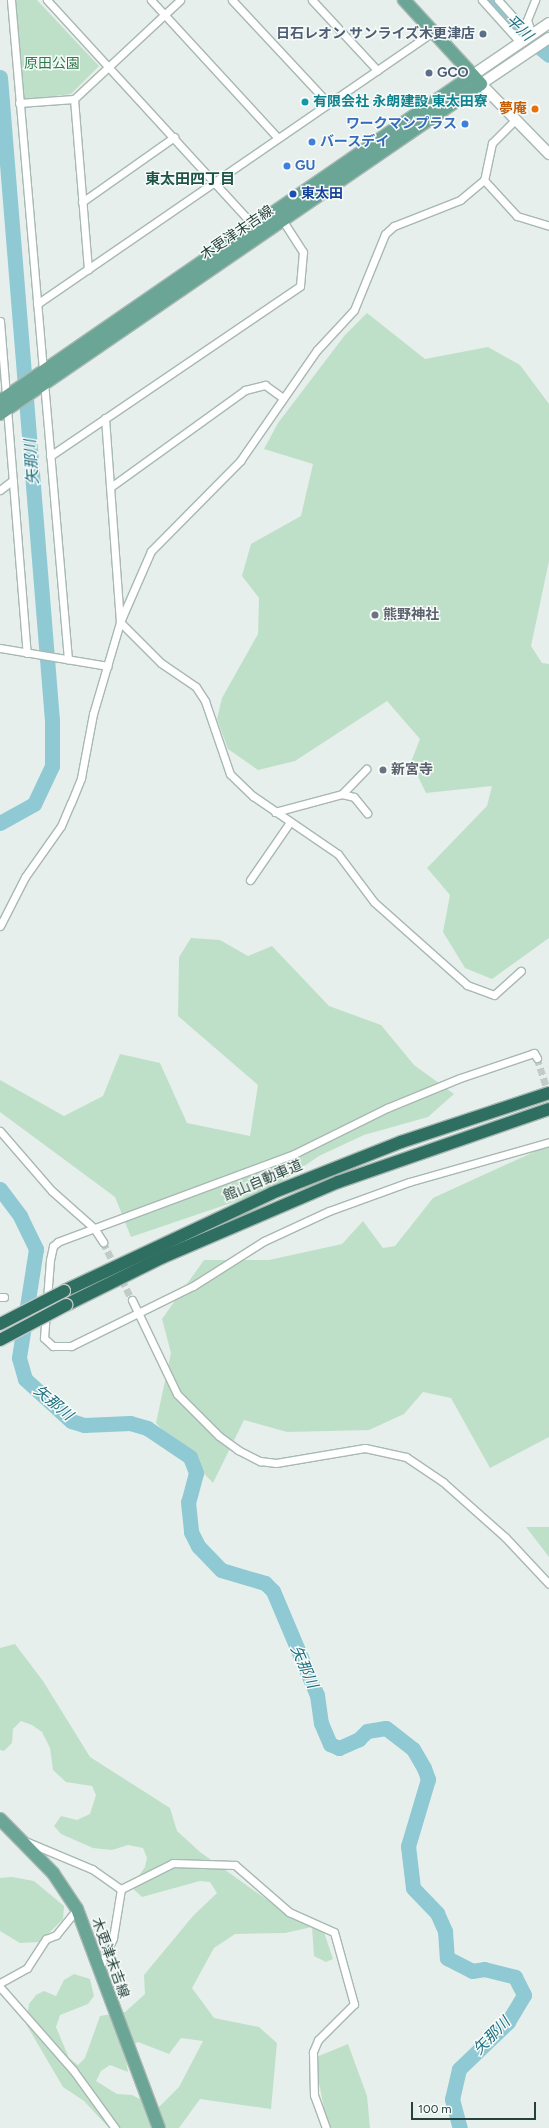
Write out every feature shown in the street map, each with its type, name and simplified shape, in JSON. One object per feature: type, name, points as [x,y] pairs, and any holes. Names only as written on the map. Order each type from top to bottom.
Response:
[{"type":"highway","name":"館山自動車道","points":[[0,1324],[64,1291],[272,1193],[401,1142],[549,1093]]},
{"type":"highway","name":"館山自動車道","points":[[0,1340],[66,1305],[163,1257],[318,1190],[406,1156],[549,1109]]},
{"type":"main road","points":[[404,0],[477,79]]},
{"type":"main road","name":"木更津末吉線","points":[[4,406],[477,79]]},
{"type":"main road","name":"木更津末吉線","points":[[0,1818],[23,1840],[53,1873],[77,1909],[98,1972],[159,2128]]},
{"type":"street","points":[[11,0],[38,304],[65,660]]},
{"type":"street","points":[[47,0],[214,180],[259,231]]},
{"type":"street","points":[[151,0],[277,137]]},
{"type":"street","points":[[20,103],[74,99],[180,0]]},
{"type":"street","points":[[232,0],[328,103]]},
{"type":"street","points":[[312,0],[377,70]]},
{"type":"street","points":[[482,0],[527,36]]},
{"type":"street","points":[[498,0],[518,22],[527,36]]},
{"type":"street","points":[[527,36],[527,20],[535,0]]},
{"type":"street","points":[[477,79],[527,36],[549,23]]},
{"type":"street","points":[[38,304],[214,180],[433,32]]},
{"type":"street","points":[[477,79],[542,43]]},
{"type":"street","points":[[477,79],[514,121],[549,154]]},
{"type":"street","points":[[74,99],[88,269]]},
{"type":"street","points":[[0,926],[25,877],[61,826],[71,803],[81,778],[107,666],[120,622],[152,550],[240,461],[282,398],[317,350],[354,310],[385,234],[394,226],[460,200],[484,180],[492,143],[514,121]]},
{"type":"street","points":[[82,202],[174,138]]},
{"type":"street","points":[[484,180],[517,216],[549,226]]},
{"type":"street","points":[[50,456],[300,286],[304,252],[280,216]]},
{"type":"street","points":[[0,321],[4,406],[13,480],[30,654]]},
{"type":"street","points":[[112,486],[246,390],[265,384],[282,398]]},
{"type":"street","points":[[105,418],[112,486],[120,622],[161,663],[196,687],[205,701],[230,774],[275,812],[338,854],[374,902],[467,985],[494,995],[522,972]]},
{"type":"street","points":[[0,490],[13,480]]},
{"type":"street","points":[[0,648],[107,666]]},
{"type":"street","points":[[342,794],[366,769]]},
{"type":"street","points":[[275,812],[342,794],[354,797],[367,813]]},
{"type":"street","points":[[250,880],[290,822]]},
{"type":"street","points":[[537,1058],[534,1053],[460,1078],[386,1108],[294,1154],[94,1228],[54,1246],[44,1338],[53,1346],[71,1346],[140,1313],[264,1241],[329,1211],[409,1182],[549,1142]]},
{"type":"street","points":[[0,1131],[52,1192],[94,1228],[103,1242]]},
{"type":"street","points":[[132,1300],[140,1313],[176,1394],[219,1436],[238,1450],[267,1462],[317,1458],[365,1448],[406,1457],[443,1482],[505,1537],[549,1584]]},
{"type":"street","points":[[23,1840],[92,1869],[121,1889]]},
{"type":"street","points":[[121,1889],[173,1863],[235,1865],[289,1912],[334,1932],[354,2004],[318,2040],[313,2052],[314,2095],[326,2128]]},
{"type":"street","points":[[98,1972],[113,1938],[121,1889]]},
{"type":"street","points":[[0,1984],[27,1968],[46,1939],[56,1935],[77,1909]]},
{"type":"street","points":[[0,1987],[73,2070],[115,2128]]},
{"type":"green space","name":"原田公園","points":[[15,0],[37,0],[99,66],[71,94],[25,100],[22,97]]},
{"type":"green space","points":[[367,313],[425,359],[488,347],[520,365],[549,404],[549,561],[531,646],[542,663],[549,664],[549,938],[492,979],[465,968],[443,932],[450,895],[427,868],[487,806],[492,786],[426,793],[411,762],[420,739],[387,701],[295,761],[258,770],[228,749],[217,719],[222,698],[258,634],[259,598],[242,576],[251,544],[301,516],[313,464],[264,449],[278,423],[345,335]]},
{"type":"green space","points":[[191,938],[220,940],[248,956],[272,946],[329,1006],[381,1025],[414,1065],[454,1094],[428,1117],[364,1135],[319,1156],[269,1190],[131,1237],[115,1197],[0,1112],[0,1080],[64,1116],[103,1096],[120,1054],[160,1063],[187,1123],[250,1136],[258,1085],[178,1016],[179,957]]},
{"type":"green space","points":[[549,1145],[549,1437],[490,1468],[451,1398],[423,1392],[404,1414],[369,1430],[287,1432],[244,1420],[213,1483],[156,1423],[171,1353],[162,1319],[204,1260],[269,1260],[342,1244],[363,1221],[383,1248],[395,1246],[433,1198]]},
{"type":"green space","points":[[526,1527],[549,1527],[549,1557]]},
{"type":"green space","points":[[15,1644],[43,1681],[90,1757],[170,1808],[177,1831],[200,1852],[294,1919],[323,1929],[333,1959],[326,1962],[314,1956],[312,1927],[285,1933],[235,1934],[214,1948],[192,1988],[214,2018],[259,2027],[277,2043],[271,2109],[200,2099],[179,2128],[109,2128],[84,2101],[63,2087],[26,2024],[29,2004],[36,1995],[44,1991],[56,1996],[64,1980],[74,1974],[90,1979],[94,1996],[88,2004],[60,2015],[56,2027],[69,2058],[78,2065],[85,2058],[100,2016],[125,2012],[145,1994],[144,1975],[193,1916],[217,1893],[210,1882],[200,1881],[142,1897],[131,1887],[145,1867],[147,1858],[143,1848],[128,1845],[112,1850],[93,1848],[61,1834],[54,1826],[61,1816],[77,1820],[90,1814],[96,1795],[92,1786],[66,1782],[53,1770],[50,1748],[42,1732],[32,1725],[21,1721],[13,1729],[12,1743],[4,1751],[0,1750],[0,1648]],"holes":[[[181,2038],[203,2041],[179,2087],[158,2108],[132,2095],[117,2094],[96,2081],[101,2071],[110,2065],[128,2072],[124,2049],[138,2042],[169,2054]]]},
{"type":"green space","points":[[12,1877],[34,1881],[64,1906],[63,1919],[40,1942],[20,1943],[0,1931],[0,1878]]},
{"type":"green space","points":[[348,2044],[367,2096],[370,2128],[328,2128],[314,2058]]},
{"type":"waterway","name":"平川","points":[[490,0],[517,29],[549,55]]},
{"type":"waterway","name":"矢那川","points":[[0,77],[52,721],[52,766],[34,804],[0,823]]},
{"type":"waterway","name":"矢那川","points":[[0,1189],[20,1216],[36,1249],[19,1358],[25,1379],[71,1421],[84,1425],[130,1423],[147,1428],[190,1457],[196,1473],[188,1502],[191,1532],[198,1546],[221,1570],[265,1583],[273,1591],[317,1695],[321,1723],[330,1744],[339,1748],[359,1739],[367,1731],[386,1728],[413,1749],[424,1768],[428,1779],[408,1846],[413,1888],[437,1913],[445,1931],[447,1958],[472,1971],[484,1969],[515,1977],[524,1995],[508,2022],[459,2069],[452,2099],[460,2128]]},
{"type":"tunnel","points":[[537,1058],[549,1094]]},
{"type":"tunnel","points":[[103,1242],[132,1300]]},
{"type":"place","name":"日石レオン サンライズ木更津店","points":[[483,34]]},
{"type":"place","name":"GCO","points":[[429,73]]},
{"type":"place","name":"有限会社 永朗建設 東太田寮","points":[[305,102]]},
{"type":"place","name":"夢庵","points":[[535,109]]},
{"type":"place","name":"ワークマンプラス","points":[[465,124]]},
{"type":"place","name":"バースデイ","points":[[312,142]]},
{"type":"place","name":"GU","points":[[287,166]]},
{"type":"place","name":"東太田","points":[[293,194]]},
{"type":"place","name":"熊野神社","points":[[375,615]]},
{"type":"place","name":"新宮寺","points":[[383,770]]},
{"type":"district","name":"東太田四丁目","points":[[190,180]]}]
